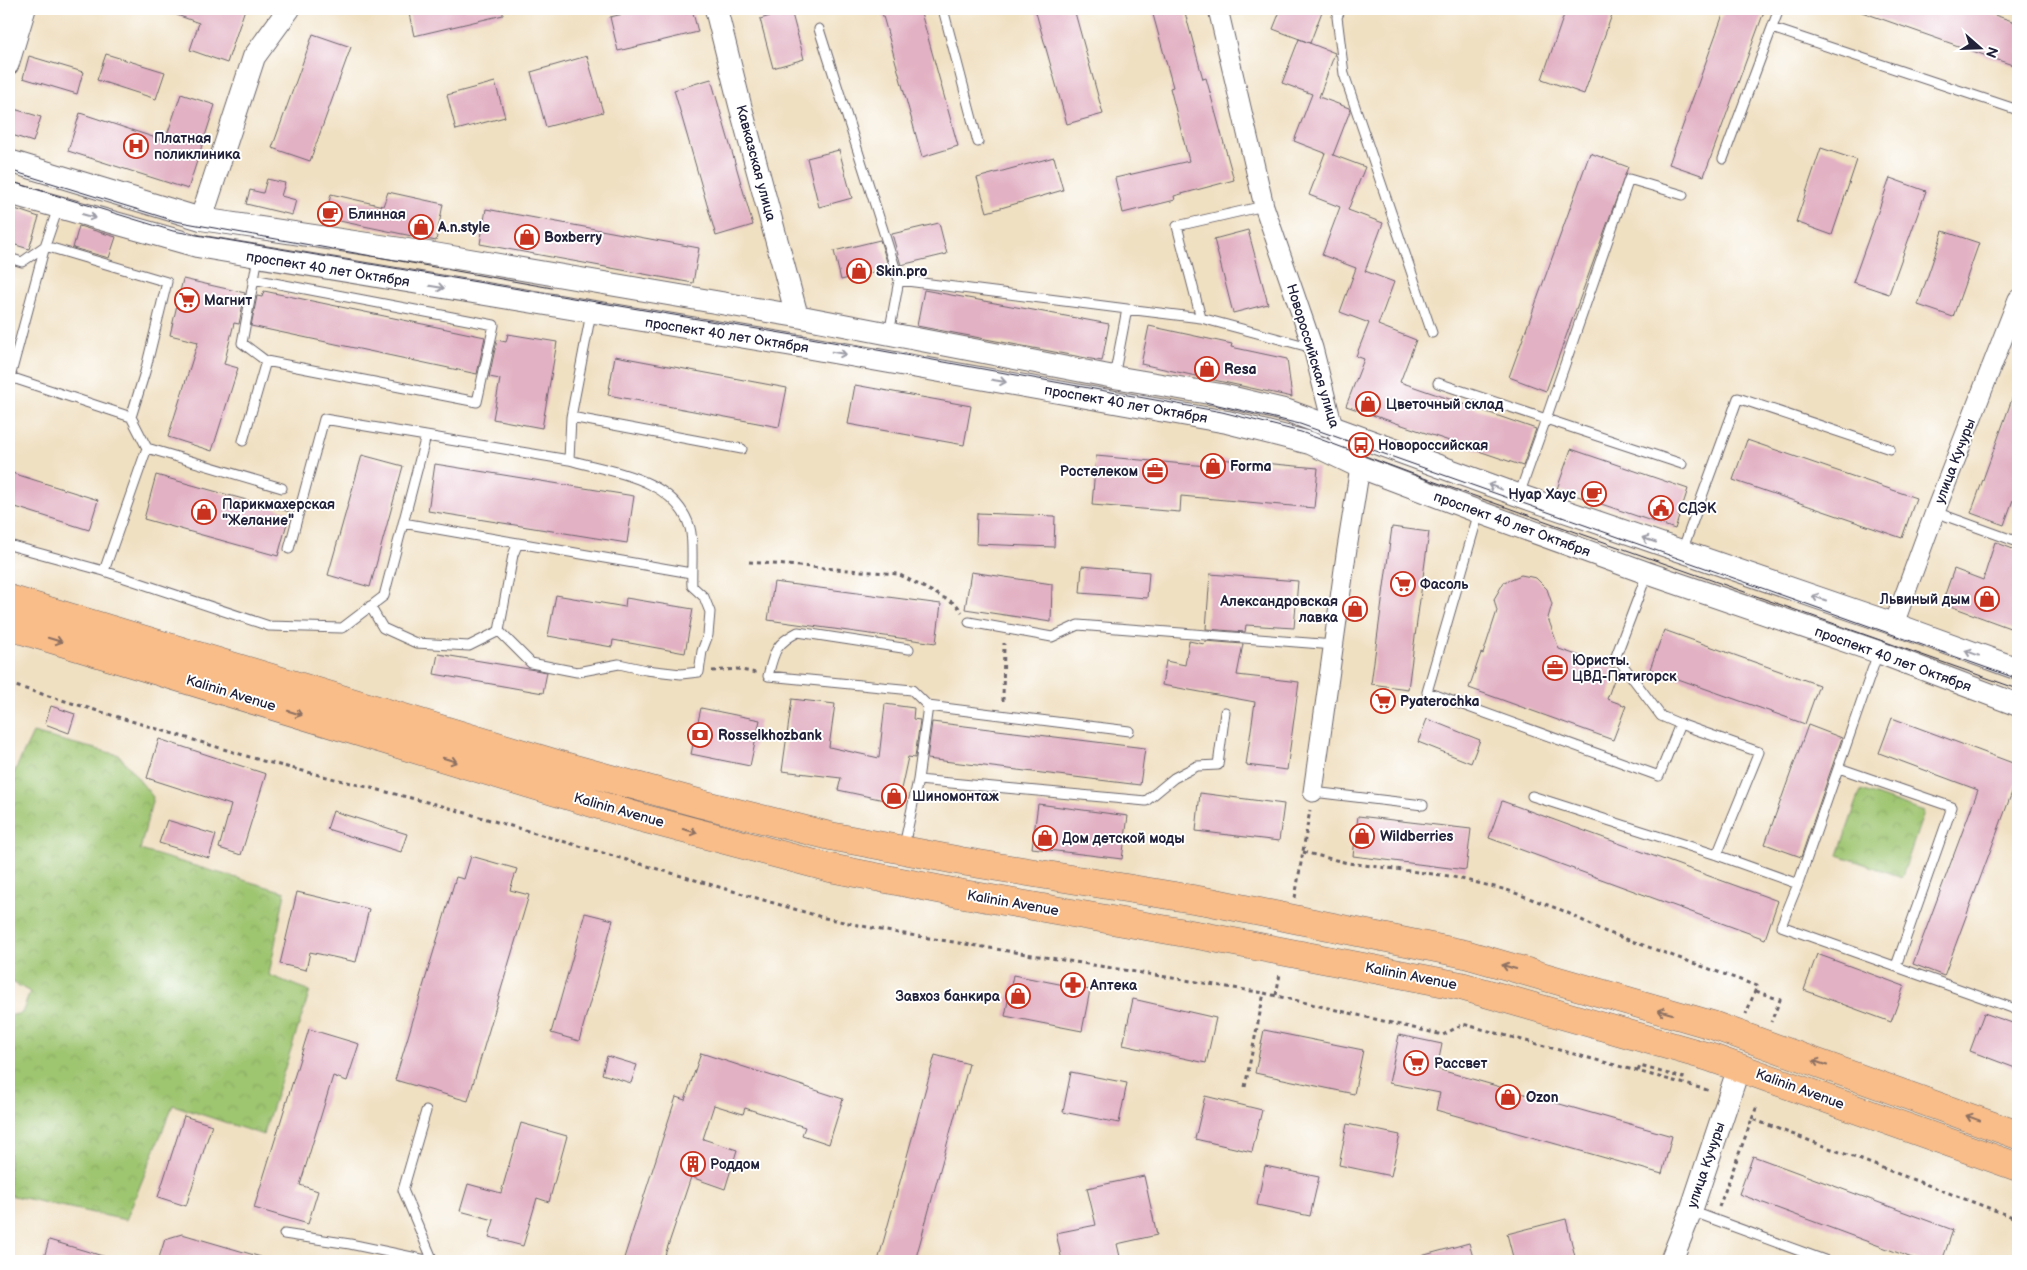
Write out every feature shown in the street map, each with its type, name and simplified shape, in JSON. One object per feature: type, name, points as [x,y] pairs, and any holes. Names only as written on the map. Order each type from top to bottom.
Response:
[{"type":"main road","name":"Kalinin Avenue","points":[[9,599],[557,764],[702,804],[830,836],[961,861],[1212,902],[1465,954],[1712,1025],[2018,1135]]},
{"type":"main road","name":"Kalinin Avenue","points":[[9,626],[642,818],[830,868],[958,893],[1208,937],[1461,986],[1696,1052],[2018,1167]]},
{"type":"street","points":[[9,65],[26,9]]},
{"type":"street","points":[[197,246],[201,219],[254,57],[289,9]]},
{"type":"street","name":"Кавказская улица","points":[[716,9],[797,316]]},
{"type":"street","name":"Новороссийская улица","points":[[1218,9],[1264,206],[1313,348],[1333,427],[1360,466]]},
{"type":"street","name":"проспект 40 лет Октября","points":[[9,162],[201,219],[434,254],[797,316],[1114,377],[1221,395],[1288,411],[1518,495],[1894,624],[2018,669]]},
{"type":"street","name":"проспект 40 лет Октября","points":[[9,193],[197,246],[805,347],[1227,422],[1310,443],[1360,466],[1479,512],[1647,573],[1878,652],[2018,704]]},
{"type":"street","name":"улица Кучуры","points":[[1894,624],[1934,512],[2014,325],[2018,299]]},
{"type":"street","points":[[1313,792],[1360,466]]},
{"type":"street","name":"улица Кучуры","points":[[1671,1261],[1691,1211],[1739,1067]]},
{"type":"lane","points":[[943,9],[978,142]]},
{"type":"lane","points":[[1341,9],[1337,17],[1344,74],[1432,333]]},
{"type":"lane","points":[[1723,159],[1779,9]]},
{"type":"lane","points":[[1772,28],[2018,110]]},
{"type":"lane","points":[[819,30],[900,280],[889,334]]},
{"type":"lane","points":[[1518,495],[1630,179],[1684,195]]},
{"type":"lane","points":[[1201,318],[1177,226],[1264,206]]},
{"type":"lane","points":[[58,208],[45,246],[9,379],[131,417]]},
{"type":"lane","points":[[9,258],[22,262],[45,246]]},
{"type":"lane","points":[[45,246],[167,282],[145,372],[131,417],[147,448],[282,488]]},
{"type":"lane","points":[[254,279],[494,325],[477,402],[266,361],[242,343],[258,257]]},
{"type":"lane","points":[[900,280],[1201,318],[1313,348]]},
{"type":"lane","points":[[1114,377],[1127,309]]},
{"type":"lane","points":[[569,460],[571,417],[591,312]]},
{"type":"lane","points":[[243,441],[266,361]]},
{"type":"lane","points":[[1438,383],[1682,464]]},
{"type":"lane","points":[[1682,551],[1738,398],[1890,449]]},
{"type":"lane","points":[[571,417],[742,449]]},
{"type":"lane","points":[[289,550],[324,419],[569,460],[627,475],[650,484],[680,505],[691,529],[692,586],[704,597],[710,612],[708,636],[702,651],[699,672],[672,673],[619,664],[577,672],[531,663],[499,631]]},
{"type":"lane","points":[[9,545],[104,571],[269,626],[342,628],[384,596],[426,436]]},
{"type":"lane","points":[[104,571],[147,448]]},
{"type":"lane","points":[[1479,512],[1427,692],[1659,776],[1680,724]]},
{"type":"lane","points":[[1934,512],[2018,542]]},
{"type":"lane","points":[[404,523],[691,573]]},
{"type":"lane","points":[[499,631],[513,555],[518,543]]},
{"type":"lane","points":[[1647,573],[1616,656],[1661,716],[1759,752],[1717,855]]},
{"type":"lane","points":[[370,606],[383,628],[416,643],[469,646],[499,631]]},
{"type":"lane","points":[[969,622],[1052,636],[1078,625],[1334,645]]},
{"type":"lane","points":[[909,649],[798,632],[782,641],[774,656],[768,676],[912,690],[928,706],[1129,731]]},
{"type":"lane","points":[[1878,652],[1798,884],[1781,926],[2018,1010]]},
{"type":"lane","points":[[903,850],[918,780],[928,706]]},
{"type":"lane","points":[[918,780],[1146,802],[1174,778],[1197,766],[1218,765],[1225,712]]},
{"type":"lane","points":[[1839,768],[1952,807],[1896,966]]},
{"type":"lane","points":[[1313,792],[1423,805]]},
{"type":"lane","points":[[1532,796],[1717,855],[1798,884]]},
{"type":"lane","points":[[426,1111],[403,1190],[432,1261]]},
{"type":"lane","points":[[1691,1211],[1827,1261]]},
{"type":"lane","points":[[284,1234],[350,1244],[432,1261]]},
{"type":"path","points":[[749,562],[898,574],[956,604]]},
{"type":"path","points":[[1002,715],[1004,629]]},
{"type":"path","points":[[699,672],[737,669],[768,676]]},
{"type":"path","points":[[9,684],[263,761],[439,805],[825,918],[886,931],[1276,995],[1443,1036],[1463,1024],[1702,1088]]},
{"type":"path","points":[[1294,906],[1313,792]]},
{"type":"path","points":[[1303,852],[1348,863],[1449,876],[1507,890],[1564,911],[1601,930],[1757,986],[1745,1016],[1754,1019]]},
{"type":"path","points":[[1276,995],[1278,981]]},
{"type":"path","points":[[1756,991],[1780,1000],[1770,1024],[1762,1022]]},
{"type":"path","points":[[1245,1087],[1264,994]]},
{"type":"path","points":[[1638,1071],[1640,1066],[1683,1078],[1686,1070],[1691,1071]]},
{"type":"path","points":[[1692,1086],[1694,1080]]},
{"type":"path","points":[[1714,1220],[1756,1106]]},
{"type":"path","points":[[1752,1119],[2018,1220]]},
{"type":"green space","points":[[33,733],[119,755],[153,797],[140,850],[285,892],[269,975],[310,991],[263,1135],[173,1105],[126,1220],[9,1195],[9,1016],[22,1013],[30,992],[9,980],[9,783]]},
{"type":"green space","points":[[1861,790],[1924,812],[1902,877],[1838,855]]},
{"type":"building","points":[[166,9],[245,9],[227,63],[190,50],[199,23],[166,11]]},
{"type":"building","points":[[408,9],[503,9],[503,15],[414,36]]},
{"type":"building","points":[[645,9],[692,9],[698,32],[618,51],[610,17]]},
{"type":"building","points":[[881,9],[920,9],[958,146],[922,157]]},
{"type":"building","points":[[1035,9],[1074,9],[1103,114],[1067,124]]},
{"type":"building","points":[[1184,9],[1203,79],[1206,78],[1234,180],[1174,196],[1175,200],[1123,213],[1115,178],[1189,161],[1170,88],[1173,87],[1152,11]]},
{"type":"building","points":[[1281,9],[1323,9],[1310,43],[1273,29]]},
{"type":"building","points":[[1566,9],[1614,9],[1584,94],[1542,79]]},
{"type":"building","points":[[1725,9],[1765,9],[1704,176],[1669,164]]},
{"type":"building","points":[[1859,9],[1977,9],[2018,23],[2018,67],[1859,11]]},
{"type":"building","points":[[791,10],[804,59],[773,68],[760,19]]},
{"type":"building","points":[[313,34],[351,47],[310,161],[272,148]]},
{"type":"building","points":[[1299,39],[1335,53],[1319,97],[1349,108],[1350,111],[1333,155],[1365,167],[1348,210],[1383,223],[1365,271],[1394,282],[1378,325],[1416,340],[1400,382],[1536,429],[1523,466],[1346,406],[1364,359],[1356,356],[1369,323],[1340,312],[1356,268],[1322,255],[1340,207],[1309,195],[1325,153],[1294,141],[1312,94],[1282,83]]},
{"type":"building","points":[[106,54],[165,72],[156,99],[97,80]]},
{"type":"building","points":[[29,56],[83,72],[77,94],[23,78]]},
{"type":"building","points":[[587,56],[603,112],[546,127],[531,72]]},
{"type":"building","points":[[711,79],[753,225],[716,236],[674,90]]},
{"type":"building","points":[[495,82],[505,117],[456,130],[447,95]]},
{"type":"building","name":"Платная поликлиника","points":[[181,94],[215,105],[188,189],[68,151],[80,113],[165,141]]},
{"type":"building","points":[[14,109],[41,117],[33,142],[9,134],[9,124]]},
{"type":"building","points":[[1821,148],[1857,160],[1832,235],[1796,222]]},
{"type":"building","points":[[839,150],[852,198],[819,207],[807,158]]},
{"type":"building","points":[[1590,153],[1628,167],[1546,391],[1509,377]]},
{"type":"building","points":[[1054,157],[1063,190],[987,212],[977,178]]},
{"type":"building","points":[[1890,178],[1926,191],[1889,294],[1853,282]]},
{"type":"building","points":[[267,179],[285,183],[281,196],[296,200],[292,215],[246,204],[250,190],[263,193]]},
{"type":"building","points":[[388,192],[443,204],[436,241],[325,218],[331,194],[383,206]]},
{"type":"building","points":[[9,207],[39,217],[29,249],[9,243]]},
{"type":"building","points":[[486,209],[699,248],[693,283],[480,244]]},
{"type":"building","points":[[939,223],[947,254],[901,265],[892,234]]},
{"type":"building","points":[[79,226],[116,237],[109,258],[73,248]]},
{"type":"building","points":[[1248,230],[1268,304],[1233,313],[1214,239]]},
{"type":"building","points":[[1943,231],[1979,243],[1953,317],[1918,305]]},
{"type":"building","points":[[880,240],[889,268],[841,280],[834,251]]},
{"type":"building","points":[[183,279],[245,293],[239,324],[234,323],[224,364],[238,368],[212,451],[168,437],[198,342],[170,335]]},
{"type":"building","points":[[924,290],[1109,324],[1102,361],[917,326]]},
{"type":"building","points":[[264,291],[485,337],[477,374],[251,326],[257,296],[262,297]]},
{"type":"building","points":[[1149,326],[1232,344],[1231,347],[1287,359],[1292,397],[1141,364]]},
{"type":"building","points":[[508,334],[557,342],[542,428],[493,419],[500,379],[489,377],[497,340],[506,342]]},
{"type":"building","points":[[615,356],[787,388],[779,427],[608,395]]},
{"type":"building","points":[[855,385],[971,406],[964,445],[848,424]]},
{"type":"building","points":[[2016,388],[2018,388],[2018,486],[2004,525],[1971,513]]},
{"type":"building","points":[[1747,440],[1916,498],[1902,538],[1733,480]]},
{"type":"building","points":[[1571,449],[1688,489],[1675,529],[1557,489]]},
{"type":"building","points":[[362,455],[403,466],[370,587],[328,575]]},
{"type":"building","points":[[1096,456],[1207,466],[1208,458],[1318,468],[1314,508],[1181,496],[1180,512],[1092,505]]},
{"type":"building","points":[[435,464],[634,496],[627,543],[428,511]]},
{"type":"building","points":[[9,472],[98,500],[89,530],[9,505]]},
{"type":"building","points":[[156,475],[290,512],[278,556],[144,519]]},
{"type":"building","points":[[977,513],[1055,516],[1054,547],[976,544]]},
{"type":"building","points":[[1392,527],[1429,532],[1408,689],[1371,684]]},
{"type":"building","points":[[1995,542],[2018,551],[2018,631],[1942,603],[1954,569],[1983,580]]},
{"type":"building","points":[[1082,566],[1149,572],[1147,598],[1080,593]]},
{"type":"building","points":[[971,572],[1052,584],[1051,622],[965,609]]},
{"type":"building","points":[[1210,574],[1298,581],[1294,628],[1246,625],[1245,632],[1206,629]]},
{"type":"building","points":[[1521,575],[1536,578],[1547,589],[1552,604],[1548,618],[1559,649],[1618,669],[1607,699],[1626,706],[1613,740],[1469,688],[1481,653],[1483,654],[1497,611],[1494,599],[1504,582]]},
{"type":"building","points":[[774,582],[941,604],[936,643],[768,620]]},
{"type":"building","points":[[556,595],[625,607],[626,598],[693,609],[685,653],[613,640],[612,647],[548,636]]},
{"type":"building","points":[[1664,630],[1819,685],[1805,724],[1650,669]]},
{"type":"building","points":[[1189,641],[1204,644],[1205,641],[1243,644],[1237,675],[1299,682],[1287,770],[1246,765],[1255,702],[1162,685],[1166,661],[1185,665]]},
{"type":"building","points":[[438,654],[547,672],[543,693],[434,674]]},
{"type":"building","points":[[792,699],[835,704],[829,747],[879,758],[885,704],[914,708],[913,719],[920,720],[915,758],[908,757],[898,803],[838,790],[841,778],[782,771]]},
{"type":"building","points":[[51,706],[75,714],[69,733],[45,724]]},
{"type":"building","points":[[701,708],[760,720],[750,766],[691,754]]},
{"type":"building","points":[[1892,718],[2018,765],[2018,776],[1944,976],[1913,964],[1978,790],[1879,753]]},
{"type":"building","points":[[1427,719],[1480,740],[1471,763],[1418,742]]},
{"type":"building","points":[[932,722],[1145,748],[1140,785],[927,759]]},
{"type":"building","points":[[1808,725],[1842,738],[1801,857],[1765,844]]},
{"type":"building","points":[[159,739],[266,774],[241,855],[219,848],[231,805],[147,778]]},
{"type":"building","points":[[1200,793],[1284,804],[1279,841],[1196,831]]},
{"type":"building","points":[[1502,801],[1778,901],[1765,939],[1489,838]]},
{"type":"building","points":[[1038,804],[1128,816],[1122,859],[1032,848]]},
{"type":"building","points":[[333,811],[407,834],[401,852],[327,829]]},
{"type":"building","points":[[1358,816],[1471,829],[1466,870],[1353,856]]},
{"type":"building","points":[[167,820],[216,835],[209,858],[159,843]]},
{"type":"building","points":[[471,856],[517,869],[510,890],[529,895],[468,1101],[395,1080],[456,877],[464,879]]},
{"type":"building","points":[[297,892],[369,909],[356,962],[310,952],[306,970],[280,964]]},
{"type":"building","points":[[585,913],[613,920],[579,1041],[551,1033]]},
{"type":"building","points":[[1817,954],[1904,986],[1891,1022],[1804,990]]},
{"type":"building","points":[[1013,975],[1090,990],[1082,1031],[1005,1016]]},
{"type":"building","points":[[1133,999],[1216,1018],[1206,1063],[1123,1045]]},
{"type":"building","points":[[1984,1013],[2018,1025],[2018,1069],[1970,1051]]},
{"type":"building","points":[[309,1029],[359,1044],[347,1081],[333,1076],[300,1185],[318,1191],[308,1224],[254,1208]]},
{"type":"building","points":[[1264,1030],[1363,1050],[1354,1094],[1255,1073]]},
{"type":"building","points":[[1399,1035],[1442,1044],[1437,1069],[1672,1136],[1662,1174],[1436,1110],[1440,1093],[1389,1083]]},
{"type":"building","name":"Роддом","points":[[701,1053],[843,1099],[829,1144],[802,1135],[805,1127],[745,1108],[743,1114],[714,1105],[703,1139],[737,1150],[725,1189],[691,1177],[663,1261],[623,1261],[676,1097],[685,1100]]},
{"type":"building","points":[[935,1055],[969,1064],[915,1261],[878,1261]]},
{"type":"building","points":[[607,1056],[637,1065],[631,1083],[602,1074]]},
{"type":"building","points":[[1071,1072],[1127,1083],[1119,1123],[1063,1112]]},
{"type":"building","points":[[1205,1096],[1262,1110],[1252,1152],[1195,1139]]},
{"type":"building","points":[[184,1116],[212,1125],[186,1206],[158,1197]]},
{"type":"building","points":[[521,1123],[567,1136],[549,1202],[537,1198],[523,1246],[489,1237],[494,1220],[460,1211],[468,1184],[501,1193]]},
{"type":"building","points":[[1347,1124],[1400,1135],[1391,1176],[1339,1165]]},
{"type":"building","points":[[1753,1156],[1953,1230],[1942,1261],[1920,1261],[1739,1194]]},
{"type":"building","points":[[1265,1166],[1319,1177],[1310,1216],[1257,1205]]},
{"type":"building","points":[[1144,1176],[1157,1235],[1117,1244],[1121,1261],[1062,1261],[1056,1233],[1096,1225],[1087,1188]]},
{"type":"building","points":[[1566,1219],[1576,1261],[1514,1261],[1507,1234]]},
{"type":"building","points":[[182,1234],[261,1257],[260,1261],[158,1261],[165,1239]]},
{"type":"building","points":[[49,1240],[106,1257],[106,1261],[43,1261]]},
{"type":"building","points":[[1469,1243],[1474,1261],[1422,1261],[1421,1256]]},
{"type":"tram line","points":[[9,170],[175,221],[552,288]]},
{"type":"tram line","points":[[9,181],[173,231],[805,337],[1222,412],[1301,432],[1421,477],[2018,689]]},
{"type":"tram line","points":[[1205,402],[1300,424],[2018,679]]},
{"type":"place","name":"Платная поликлиника","points":[[136,146]]},
{"type":"place","name":"Блинная","points":[[330,214]]},
{"type":"place","name":"A.n.style","points":[[421,227]]},
{"type":"place","name":"Boxberry","points":[[527,237]]},
{"type":"place","name":"Skin.pro","points":[[859,271]]},
{"type":"place","name":"Магнит","points":[[187,300]]},
{"type":"place","name":"Resa","points":[[1207,369]]},
{"type":"place","name":"Цветочный склад","points":[[1368,404]]},
{"type":"place","name":"Новороссийская","points":[[1361,445]]},
{"type":"place","name":"Forma","points":[[1213,466]]},
{"type":"place","name":"Ростелеком","points":[[1155,471]]},
{"type":"place","name":"Нуар Хаус","points":[[1594,494]]},
{"type":"place","name":"СДЭК","points":[[1661,508]]},
{"type":"place","name":"Парикмахерская \"Желание\"","points":[[204,512]]},
{"type":"place","name":"Фасоль","points":[[1403,584]]},
{"type":"place","name":"Львиный дым","points":[[1987,599]]},
{"type":"place","name":"Александровская лавка","points":[[1355,609]]},
{"type":"place","name":"Юристы. ЦВД-Пятигорск","points":[[1555,668]]},
{"type":"place","name":"Pyaterochka","points":[[1383,701]]},
{"type":"place","name":"Rosselkhozbank","points":[[700,735]]},
{"type":"place","name":"Шиномонтаж","points":[[894,796]]},
{"type":"place","name":"Wildberries","points":[[1362,836]]},
{"type":"place","name":"Дом детской моды","points":[[1045,838]]},
{"type":"place","name":"Аптека","points":[[1073,985]]},
{"type":"place","name":"Завхоз банкира","points":[[1018,996]]},
{"type":"place","name":"Рассвет","points":[[1416,1063]]},
{"type":"place","name":"Ozon","points":[[1508,1097]]},
{"type":"place","name":"Роддом","points":[[693,1164]]}]
